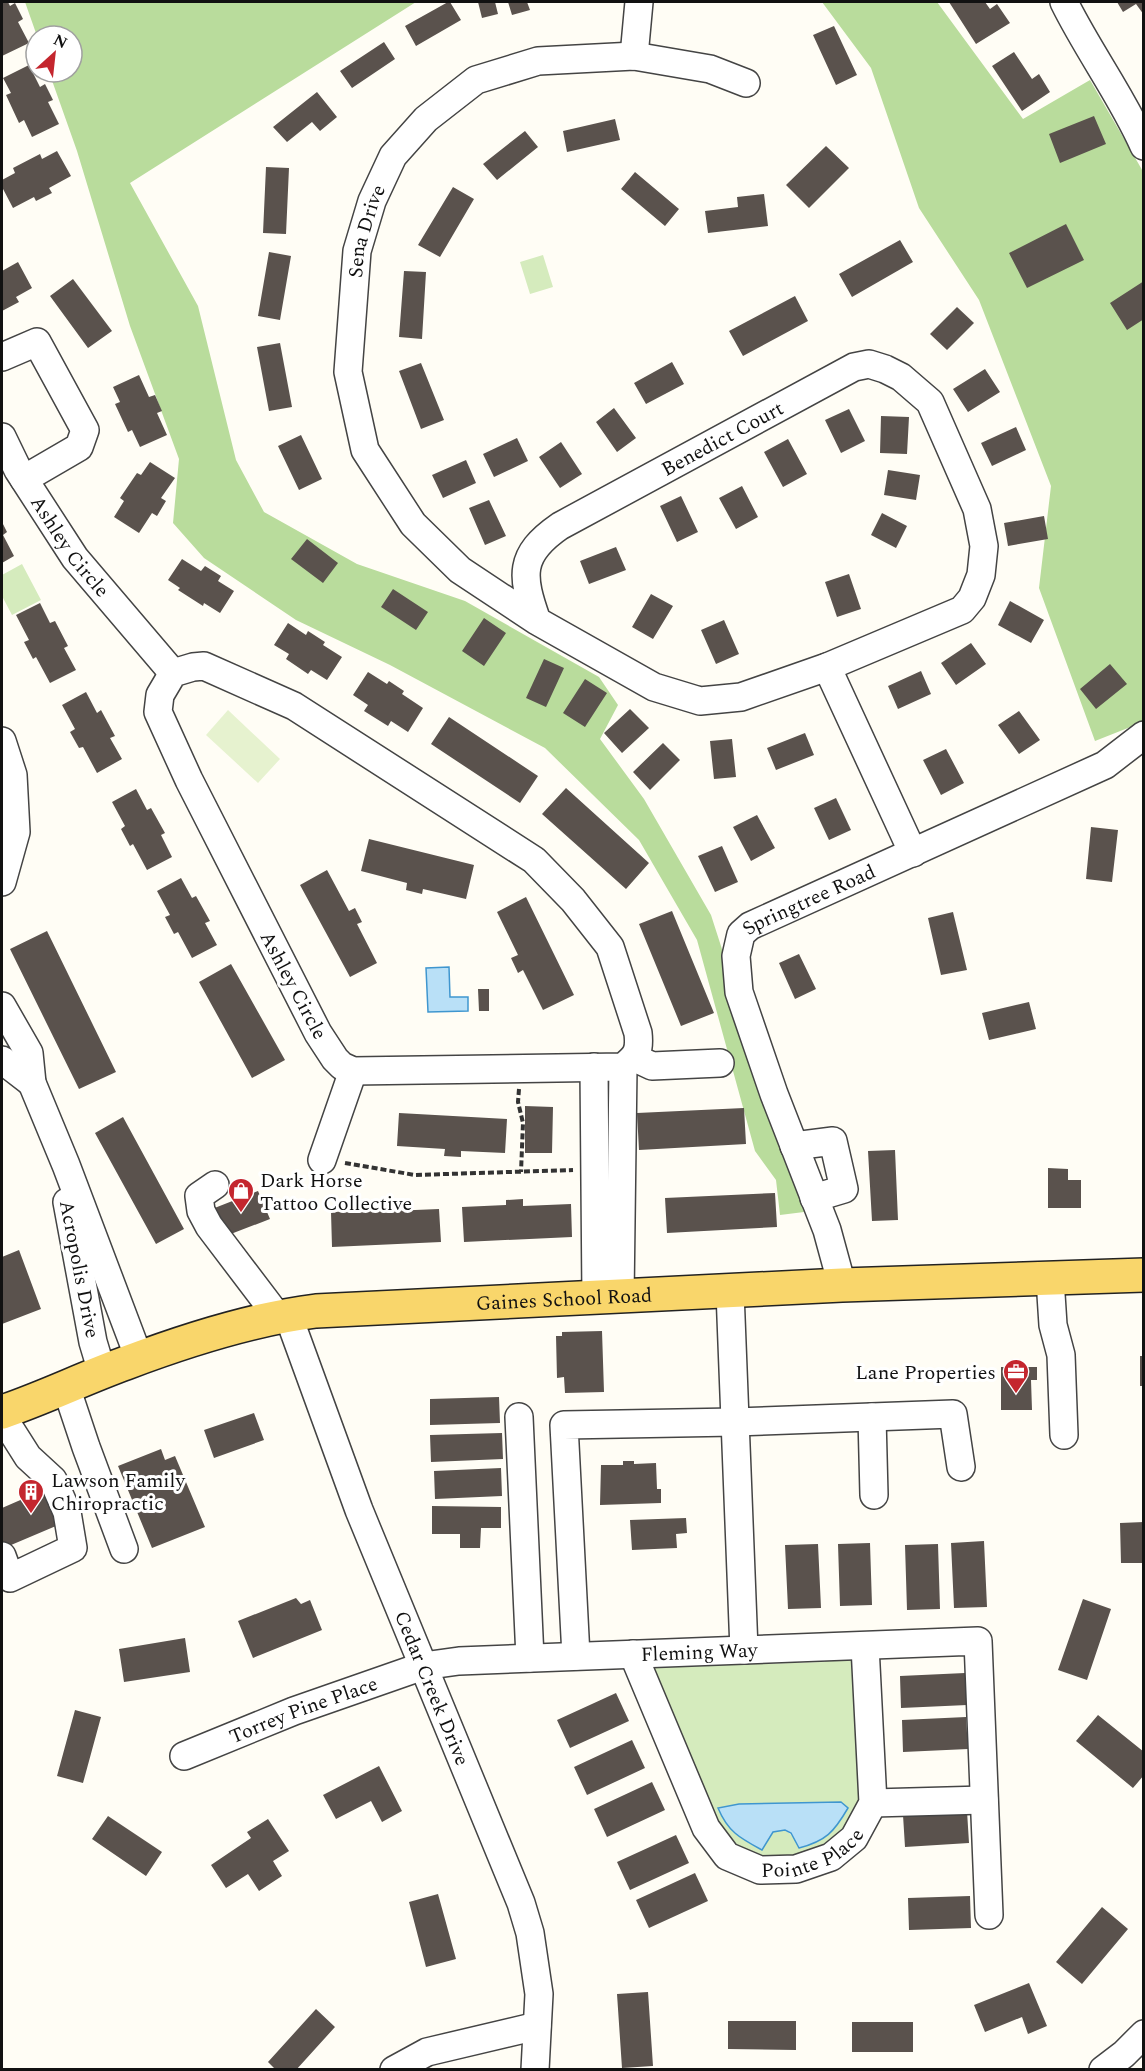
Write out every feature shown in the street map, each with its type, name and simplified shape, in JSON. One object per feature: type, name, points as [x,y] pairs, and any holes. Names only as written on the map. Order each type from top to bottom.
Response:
[{"type":"main road","name":"Gaines School Road","points":[[2,1414],[102,1372],[188,1341],[283,1316],[316,1311],[842,1285],[1143,1275]]},
{"type":"street","points":[[634,56],[639,2]]},
{"type":"street","points":[[1064,2],[1077,28],[1132,118],[1143,146]]},
{"type":"street","name":"Sena Drive","points":[[537,621],[460,570],[413,524],[365,450],[348,372],[357,251],[372,201],[393,156],[426,119],[476,80],[538,62],[634,56],[710,69],[746,83]]},
{"type":"street","points":[[2,357],[37,342],[85,430],[79,447],[24,479]]},
{"type":"street","name":"Benedict Court","points":[[869,364],[901,377],[930,402],[977,509],[984,546],[981,575],[972,598],[962,610],[827,667],[741,697],[700,701],[654,687],[537,621],[526,591],[526,573],[529,557],[544,537],[560,526],[854,367],[869,364]]},
{"type":"street","name":"Ashley Circle","points":[[2,437],[24,479],[75,558],[173,673],[157,703],[162,721],[194,790],[318,1033],[335,1059],[342,1066],[353,1071]]},
{"type":"street","points":[[173,673],[204,666],[294,706],[534,860],[573,900],[610,947],[638,1033],[639,1045],[629,1062],[608,1297]]},
{"type":"street","points":[[827,667],[913,853]]},
{"type":"street","name":"Springtree Road","points":[[842,1285],[827,1230],[794,1146],[739,992],[736,956],[741,934],[750,926],[1105,765],[1143,735]]},
{"type":"street","points":[[2,741],[13,775],[16,832],[2,882]]},
{"type":"street","name":"Acropolis Drive","points":[[2,1006],[29,1053],[32,1083],[66,1165],[139,1358]]},
{"type":"street","points":[[2,1060],[32,1083]]},
{"type":"street","points":[[322,1160],[353,1071],[594,1067],[629,1062],[652,1066],[720,1063]]},
{"type":"street","points":[[594,1067],[595,1170],[608,1297]]},
{"type":"street","points":[[794,1146],[833,1141],[844,1189],[814,1198]]},
{"type":"street","name":"Acropolis Drive","points":[[66,1165],[65,1195],[93,1342],[102,1372]]},
{"type":"street","name":"Cedar Creek Drive","points":[[215,1185],[199,1196],[201,1211],[209,1226],[283,1316],[359,1510],[521,1903],[530,1933],[539,1994],[535,2070]]},
{"type":"street","points":[[1050,1279],[1053,1325],[1061,1355],[1064,1436]]},
{"type":"street","points":[[730,1292],[744,1650]]},
{"type":"street","points":[[66,1387],[124,1549]]},
{"type":"street","points":[[2,1414],[28,1457],[53,1480],[67,1512],[73,1548],[10,1578],[2,1556]]},
{"type":"street","points":[[576,1656],[564,1425],[735,1422],[953,1414],[961,1467]]},
{"type":"street","points":[[519,1417],[530,1658]]},
{"type":"street","points":[[872,1417],[874,1494]]},
{"type":"street","name":"Fleming Way","points":[[423,1666],[459,1661],[978,1641],[984,1800]]},
{"type":"street","name":"Pointe Place","points":[[633,1654],[706,1828],[727,1856],[760,1870],[796,1869],[831,1857],[854,1838],[873,1803],[865,1646]]},
{"type":"street","name":"Torrey Pine Place","points":[[184,1756],[294,1711],[423,1666]]},
{"type":"street","points":[[873,1803],[984,1800],[989,1915]]},
{"type":"street","points":[[394,2070],[427,2052],[537,2026]]},
{"type":"street","points":[[1103,2070],[1124,2054],[1143,2034]]},
{"type":"path","points":[[521,1172],[523,1123],[518,1102],[522,1068]]},
{"type":"path","points":[[322,1160],[415,1175],[595,1170]]},
{"type":"green space","points":[[25,2],[416,2],[130,183],[198,306],[236,460],[264,512],[357,564],[465,601],[599,677],[618,705],[600,739],[644,799],[711,915],[793,1170],[804,1212],[780,1215],[776,1180],[755,1151],[697,940],[639,840],[545,748],[390,665],[296,620],[204,558],[173,523],[179,459],[130,326],[77,151],[53,84],[84,84],[84,24],[33,24]]},
{"type":"green space","points":[[822,2],[937,2],[1023,119],[1090,80],[1144,174],[1143,722],[1095,741],[1039,588],[1051,486],[979,300],[919,208],[871,68]]},
{"type":"green space","points":[[543,255],[553,287],[530,294],[520,262]]},
{"type":"green space","points":[[22,564],[41,600],[12,615],[2,596],[2,575]]},
{"type":"green space","points":[[228,710],[280,759],[258,783],[206,735]]},
{"type":"green space","points":[[826,1656],[855,1656],[866,1787],[841,1841],[776,1863],[725,1840],[651,1670],[654,1666],[758,1660],[758,1664],[825,1662]],"holes":[[[841,1802],[794,1839],[785,1831],[773,1832],[762,1849],[734,1833],[718,1808],[739,1804]]]},
{"type":"water","points":[[449,967],[450,997],[468,997],[468,1011],[428,1012],[426,968]]},
{"type":"water","points":[[841,1802],[848,1808],[823,1839],[799,1848],[791,1833],[785,1830],[773,1832],[762,1850],[736,1834],[726,1823],[718,1808],[739,1804]]},
{"type":"building","points":[[2,2],[8,2],[10,6],[15,3],[23,19],[18,22],[24,33],[24,45],[2,56]]},
{"type":"building","points":[[448,2],[461,20],[416,46],[405,26]]},
{"type":"building","points":[[478,2],[495,2],[498,14],[482,18]]},
{"type":"building","points":[[508,2],[527,2],[530,10],[512,15]]},
{"type":"building","points":[[949,2],[985,2],[990,9],[997,4],[1010,23],[976,44]]},
{"type":"building","points":[[1117,2],[1144,2],[1144,15],[1136,4],[1123,12]]},
{"type":"building","points":[[834,26],[857,75],[836,85],[813,35]]},
{"type":"building","points":[[384,42],[395,59],[352,88],[340,71]]},
{"type":"building","points":[[1014,52],[1032,79],[1039,74],[1050,92],[1022,111],[992,66]]},
{"type":"building","points":[[24,68],[24,84],[38,84],[40,87],[45,84],[53,100],[48,102],[59,124],[32,137],[24,120],[19,123],[6,95],[11,93],[3,78]]},
{"type":"building","points":[[317,92],[337,117],[320,131],[312,122],[287,142],[273,127]]},
{"type":"building","points":[[1094,116],[1106,144],[1060,163],[1049,134]]},
{"type":"building","points":[[615,119],[620,140],[567,152],[563,131]]},
{"type":"building","points":[[525,131],[538,147],[497,180],[483,164]]},
{"type":"building","points":[[826,146],[849,168],[809,208],[786,185]]},
{"type":"building","points":[[57,151],[71,176],[49,188],[52,193],[36,201],[34,197],[13,208],[2,187],[2,180],[15,173],[13,168],[40,154],[42,159]]},
{"type":"building","points":[[266,167],[289,168],[286,234],[263,233]]},
{"type":"building","points":[[635,172],[679,209],[665,226],[621,189]]},
{"type":"building","points":[[453,187],[474,199],[440,257],[418,245]]},
{"type":"building","points":[[764,194],[768,226],[708,233],[705,211],[738,207],[737,197]]},
{"type":"building","points":[[1066,224],[1084,260],[1027,288],[1009,253]]},
{"type":"building","points":[[900,240],[913,262],[852,297],[839,274]]},
{"type":"building","points":[[269,252],[291,256],[280,320],[258,316]]},
{"type":"building","points":[[18,262],[32,288],[16,297],[19,302],[2,311],[2,271]]},
{"type":"building","points":[[404,271],[426,272],[422,339],[399,337]]},
{"type":"building","points":[[73,279],[112,331],[88,348],[50,296]]},
{"type":"building","points":[[1144,281],[1144,319],[1127,330],[1110,303]]},
{"type":"building","points":[[795,296],[808,321],[743,356],[729,331]]},
{"type":"building","points":[[957,307],[974,323],[947,350],[930,334]]},
{"type":"building","points":[[280,343],[292,407],[269,411],[257,347]]},
{"type":"building","points":[[672,362],[684,384],[646,404],[634,383]]},
{"type":"building","points":[[421,363],[444,420],[421,429],[399,371]]},
{"type":"building","points":[[985,369],[1000,392],[968,412],[953,389]]},
{"type":"building","points":[[139,375],[149,397],[155,395],[162,411],[157,413],[167,435],[140,447],[132,430],[128,432],[115,404],[120,402],[113,387]]},
{"type":"building","points":[[614,408],[636,438],[617,452],[596,422]]},
{"type":"building","points":[[849,409],[865,441],[841,453],[825,420]]},
{"type":"building","points":[[881,416],[909,417],[907,454],[880,453]]},
{"type":"building","points":[[1016,427],[1026,450],[992,466],[981,443]]},
{"type":"building","points":[[301,435],[322,479],[299,490],[278,446]]},
{"type":"building","points":[[517,438],[528,461],[494,477],[483,454]]},
{"type":"building","points":[[788,439],[807,474],[783,487],[764,452]]},
{"type":"building","points":[[561,442],[582,474],[560,488],[539,457]]},
{"type":"building","points":[[466,460],[476,483],[443,498],[432,475]]},
{"type":"building","points":[[150,462],[175,478],[161,498],[166,501],[157,516],[152,513],[139,533],[114,517],[124,501],[120,498],[137,473],[141,475]]},
{"type":"building","points":[[888,470],[920,475],[916,500],[884,495]]},
{"type":"building","points":[[742,486],[758,517],[736,529],[719,498]]},
{"type":"building","points":[[681,496],[698,532],[677,542],[660,506]]},
{"type":"building","points":[[489,500],[506,536],[485,545],[469,508]]},
{"type":"building","points":[[882,513],[907,526],[896,548],[871,535]]},
{"type":"building","points":[[1044,516],[1048,539],[1008,546],[1004,523]]},
{"type":"building","points":[[2,522],[7,532],[3,535],[14,556],[2,563]]},
{"type":"building","points":[[307,539],[338,563],[323,583],[291,559]]},
{"type":"building","points":[[616,547],[626,570],[589,584],[580,561]]},
{"type":"building","points":[[182,559],[201,571],[205,566],[221,576],[218,581],[234,591],[220,613],[204,603],[203,606],[178,590],[180,588],[168,580]]},
{"type":"building","points":[[849,574],[861,609],[837,617],[825,582]]},
{"type":"building","points":[[393,589],[428,612],[416,630],[381,607]]},
{"type":"building","points":[[651,594],[673,606],[653,639],[632,627]]},
{"type":"building","points":[[1010,601],[1044,620],[1031,643],[998,625]]},
{"type":"building","points":[[40,603],[50,623],[55,621],[68,646],[64,648],[76,670],[50,683],[36,657],[33,659],[24,642],[29,640],[16,615]]},
{"type":"building","points":[[484,618],[506,633],[484,666],[462,651]]},
{"type":"building","points":[[724,620],[739,654],[716,664],[701,630]]},
{"type":"building","points":[[288,623],[306,635],[308,631],[325,642],[323,645],[342,657],[327,680],[311,670],[308,674],[286,659],[289,654],[274,645]]},
{"type":"building","points":[[971,643],[986,664],[956,685],[941,663]]},
{"type":"building","points":[[544,659],[564,668],[546,707],[526,698]]},
{"type":"building","points":[[1110,664],[1127,684],[1096,709],[1080,689]]},
{"type":"building","points":[[921,671],[931,694],[898,709],[888,686]]},
{"type":"building","points":[[368,672],[387,684],[389,681],[404,691],[402,694],[423,708],[408,732],[391,721],[388,726],[364,711],[368,705],[353,695]]},
{"type":"building","points":[[585,679],[607,693],[585,727],[563,713]]},
{"type":"building","points":[[86,692],[97,713],[101,710],[115,736],[110,738],[122,759],[97,773],[83,747],[79,748],[70,732],[75,729],[62,705]]},
{"type":"building","points":[[630,709],[649,728],[622,753],[604,733]]},
{"type":"building","points":[[1019,711],[1040,740],[1019,754],[998,725]]},
{"type":"building","points":[[449,717],[538,776],[520,803],[431,744]]},
{"type":"building","points":[[805,733],[814,755],[776,770],[767,748]]},
{"type":"building","points":[[732,739],[736,777],[714,779],[710,741]]},
{"type":"building","points":[[663,743],[680,760],[650,790],[633,772]]},
{"type":"building","points":[[946,749],[964,783],[941,795],[923,760]]},
{"type":"building","points":[[566,788],[649,863],[626,889],[542,814]]},
{"type":"building","points":[[136,789],[147,810],[151,808],[165,833],[161,835],[172,857],[147,870],[133,844],[130,846],[121,829],[125,826],[112,802]]},
{"type":"building","points":[[836,798],[851,830],[829,840],[814,808]]},
{"type":"building","points":[[757,815],[775,848],[751,861],[733,827]]},
{"type":"building","points":[[1091,827],[1118,830],[1112,882],[1086,879]]},
{"type":"building","points":[[369,839],[474,865],[466,899],[423,889],[422,894],[406,890],[407,883],[361,871]]},
{"type":"building","points":[[722,846],[738,882],[715,892],[698,856]]},
{"type":"building","points":[[327,870],[349,911],[355,908],[362,922],[357,924],[377,963],[350,977],[300,885]]},
{"type":"building","points":[[181,878],[192,898],[196,896],[210,921],[205,923],[217,945],[192,958],[178,932],[174,934],[165,917],[170,915],[157,891]]},
{"type":"building","points":[[526,897],[574,995],[543,1010],[523,970],[518,973],[511,958],[518,955],[497,912]]},
{"type":"building","points":[[672,911],[714,1013],[681,1026],[639,924]]},
{"type":"building","points":[[953,912],[967,970],[941,975],[928,918]]},
{"type":"building","points":[[47,931],[116,1072],[79,1089],[10,949]]},
{"type":"building","points":[[799,954],[816,989],[795,999],[779,963]]},
{"type":"building","points":[[231,964],[285,1060],[252,1078],[199,982]]},
{"type":"building","points":[[478,989],[489,989],[489,1011],[479,1011]]},
{"type":"building","points":[[1029,1002],[1036,1029],[989,1040],[982,1013]]},
{"type":"building","points":[[525,1106],[553,1107],[552,1153],[525,1153]]},
{"type":"building","points":[[744,1108],[746,1144],[639,1150],[637,1113]]},
{"type":"building","points":[[399,1113],[507,1119],[505,1153],[461,1151],[461,1157],[444,1156],[445,1149],[397,1146]]},
{"type":"building","points":[[123,1117],[184,1229],[156,1244],[95,1133]]},
{"type":"building","points":[[895,1150],[898,1220],[872,1221],[868,1151]]},
{"type":"building","points":[[1048,1168],[1068,1169],[1068,1180],[1081,1180],[1081,1208],[1048,1208]]},
{"type":"building","name":"Dark Horse Tattoo Collective","points":[[258,1191],[270,1219],[223,1237],[212,1209]]},
{"type":"building","points":[[775,1193],[777,1227],[667,1233],[665,1198]]},
{"type":"building","points":[[523,1199],[523,1206],[571,1204],[572,1237],[464,1242],[462,1207],[506,1205],[506,1200]]},
{"type":"building","points":[[391,1204],[391,1211],[439,1209],[441,1242],[332,1247],[331,1212],[374,1210],[374,1205]]},
{"type":"building","points":[[19,1250],[41,1309],[2,1324],[2,1257]]},
{"type":"building","points":[[602,1331],[604,1392],[565,1393],[564,1377],[557,1378],[556,1336],[562,1336],[562,1332]]},
{"type":"building","points":[[1140,1356],[1144,1356],[1144,1386],[1140,1386]]},
{"type":"building","name":"Lane Properties","points":[[1001,1367],[1037,1367],[1037,1380],[1031,1380],[1032,1410],[1001,1410]]},
{"type":"building","points":[[499,1397],[500,1423],[430,1425],[430,1399]]},
{"type":"building","points":[[254,1413],[264,1440],[214,1458],[204,1430]]},
{"type":"building","points":[[502,1433],[503,1459],[431,1462],[430,1435]]},
{"type":"building","points":[[161,1449],[165,1460],[175,1456],[205,1527],[152,1548],[118,1466]]},
{"type":"building","points":[[623,1461],[634,1461],[634,1464],[656,1463],[657,1489],[661,1489],[661,1503],[600,1505],[601,1465],[623,1465]]},
{"type":"building","points":[[501,1468],[502,1496],[435,1499],[434,1471]]},
{"type":"building","name":"Lawson Family Chiropractic","points":[[48,1488],[63,1523],[4,1548],[2,1508]]},
{"type":"building","points":[[432,1506],[501,1507],[501,1528],[481,1528],[480,1548],[460,1548],[460,1534],[432,1534]]},
{"type":"building","points":[[686,1518],[687,1533],[676,1534],[677,1548],[632,1550],[630,1520]]},
{"type":"building","points":[[1144,1522],[1144,1563],[1121,1563],[1120,1523]]},
{"type":"building","points":[[984,1541],[987,1607],[954,1608],[951,1543]]},
{"type":"building","points":[[870,1543],[872,1605],[840,1606],[838,1544]]},
{"type":"building","points":[[818,1544],[821,1608],[788,1609],[785,1545]]},
{"type":"building","points":[[938,1544],[940,1609],[907,1610],[905,1545]]},
{"type":"building","points":[[296,1598],[301,1604],[310,1600],[322,1630],[253,1658],[238,1621]]},
{"type":"building","points":[[1083,1599],[1111,1609],[1087,1680],[1058,1670]]},
{"type":"building","points":[[185,1638],[190,1672],[124,1682],[119,1649]]},
{"type":"building","points":[[965,1673],[967,1705],[901,1708],[900,1676]]},
{"type":"building","points":[[616,1693],[629,1721],[570,1748],[557,1720]]},
{"type":"building","points":[[75,1710],[101,1717],[83,1783],[57,1776]]},
{"type":"building","points":[[1098,1715],[1144,1752],[1144,1775],[1133,1788],[1076,1741]]},
{"type":"building","points":[[966,1717],[968,1749],[903,1752],[902,1720]]},
{"type":"building","points":[[632,1740],[645,1768],[587,1795],[574,1767]]},
{"type":"building","points":[[379,1766],[402,1811],[382,1822],[371,1801],[336,1819],[323,1795]]},
{"type":"building","points":[[652,1782],[665,1810],[607,1837],[594,1809]]},
{"type":"building","points":[[967,1811],[969,1843],[905,1847],[903,1815]]},
{"type":"building","points":[[108,1816],[162,1852],[146,1876],[92,1839]]},
{"type":"building","points":[[268,1819],[289,1851],[273,1861],[282,1876],[259,1891],[248,1874],[226,1888],[211,1865],[251,1838],[247,1832]]},
{"type":"building","points":[[676,1835],[689,1863],[630,1890],[617,1862]]},
{"type":"building","points":[[695,1873],[708,1901],[649,1928],[636,1900]]},
{"type":"building","points":[[438,1894],[456,1959],[426,1967],[409,1902]]},
{"type":"building","points":[[970,1896],[971,1928],[909,1930],[908,1898]]},
{"type":"building","points":[[1102,1907],[1128,1929],[1082,1984],[1056,1962]]},
{"type":"building","points":[[1029,1983],[1047,2026],[1028,2034],[1022,2017],[985,2032],[974,2005]]},
{"type":"building","points":[[648,1992],[653,2066],[622,2068],[617,1994]]},
{"type":"building","points":[[316,2009],[335,2027],[296,2070],[276,2070],[268,2062]]},
{"type":"building","points":[[728,2021],[796,2021],[796,2050],[728,2049]]},
{"type":"building","points":[[852,2022],[913,2022],[913,2052],[852,2052]]},
{"type":"place","name":"Dark Horse Tattoo Collective","points":[[241,1214]]},
{"type":"place","name":"Lane Properties","points":[[1016,1395]]},
{"type":"place","name":"Lawson Family Chiropractic","points":[[31,1515]]}]
